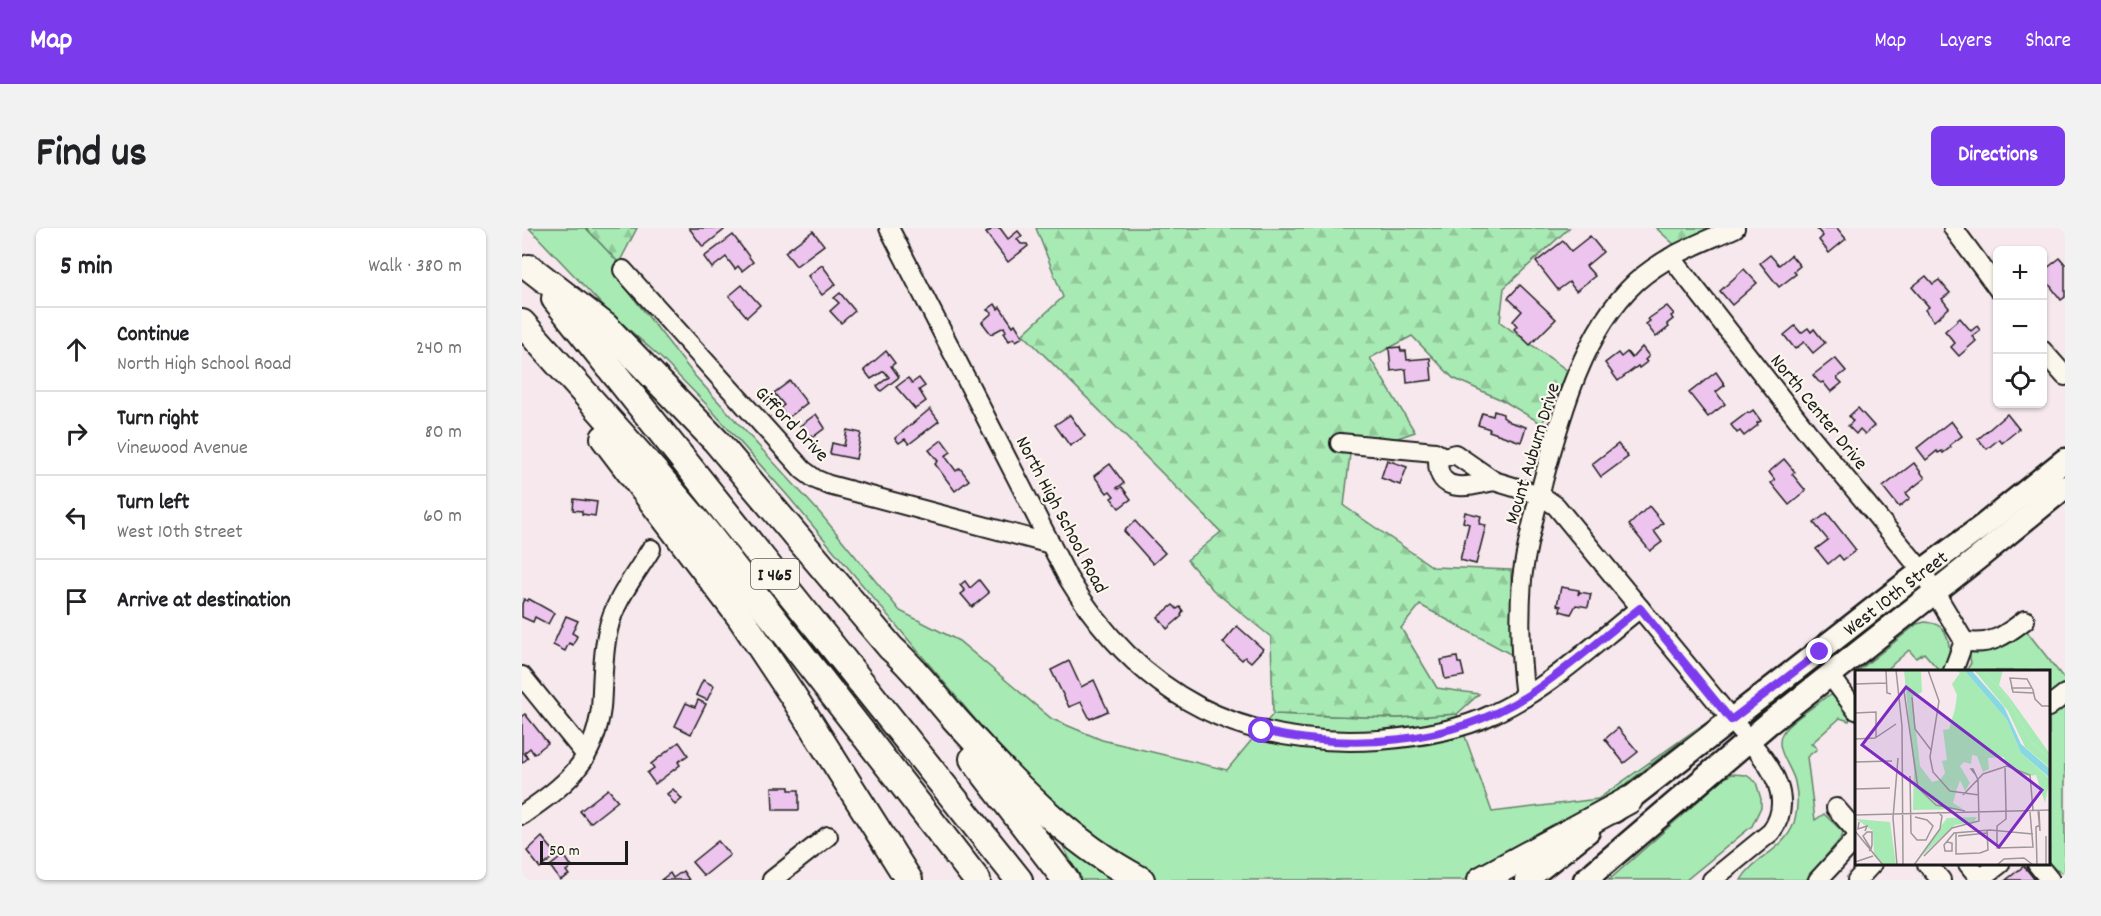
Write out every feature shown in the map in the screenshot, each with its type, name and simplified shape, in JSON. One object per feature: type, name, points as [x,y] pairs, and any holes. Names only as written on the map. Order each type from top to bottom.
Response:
[{"type":"highway","points":[[526,264],[605,326],[716,441],[891,648],[907,662],[996,763],[1060,826],[1108,862],[1141,880]]},
{"type":"highway","name":"I 465","points":[[526,264],[1019,880]]},
{"type":"highway","name":"I 465","points":[[522,323],[707,533],[978,880]]},
{"type":"highway","points":[[563,368],[600,432],[741,618],[909,880]]},
{"type":"highway","points":[[891,648],[901,667],[1066,880]]},
{"type":"highway","points":[[1481,880],[1629,800]]},
{"type":"main road","name":"West 10th Street","points":[[1585,880],[1739,730],[1922,571],[2065,460]]},
{"type":"main road","name":"West 10th Street","points":[[1526,880],[1629,800],[1830,675],[2065,487]]},
{"type":"street","name":"North High School Road","points":[[889,228],[1082,600],[1123,651],[1152,676],[1207,711],[1243,726],[1313,741],[1345,742],[1411,737],[1462,726],[1493,714],[1526,697],[1551,680],[1640,608]]},
{"type":"street","name":"Mount Auburn Drive","points":[[1526,697],[1521,647],[1522,587],[1527,545],[1556,434],[1581,368],[1599,329],[1615,305],[1630,289],[1671,257],[1735,228]]},
{"type":"street","points":[[1953,228],[1993,282]]},
{"type":"street","name":"North Center Drive","points":[[1671,257],[1809,434],[1922,571],[1964,641]]},
{"type":"street","name":"Gifford Drive","points":[[623,270],[802,470],[815,479],[829,485],[1051,544]]},
{"type":"street","points":[[2046,354],[2065,376]]},
{"type":"street","points":[[1340,443],[1435,452],[1444,457]]},
{"type":"street","points":[[1494,481],[1462,487],[1453,486],[1443,480],[1438,472],[1438,462],[1444,457],[1455,454],[1494,481],[1540,495],[1556,506],[1765,760],[1777,779],[1782,800],[1779,818],[1771,832],[1713,880]]},
{"type":"street","points":[[522,815],[562,787],[586,755],[599,719],[604,652],[612,615],[651,549]]},
{"type":"street","points":[[1954,670],[1964,641],[1986,643],[2006,635],[2025,620]]},
{"type":"street","points":[[1830,675],[1855,707]]},
{"type":"street","points":[[522,676],[586,755]]},
{"type":"street","points":[[2050,706],[2065,694]]},
{"type":"street","points":[[1836,808],[1855,829]]},
{"type":"street","points":[[772,880],[828,836]]},
{"type":"street","points":[[1818,880],[1855,841]]},
{"type":"street","points":[[1857,880],[1871,865]]},
{"type":"street","points":[[1928,865],[1941,880]]},
{"type":"street","points":[[1969,865],[1980,879],[1999,865]]},
{"type":"street","points":[[2038,865],[2050,880]]},
{"type":"green space","points":[[529,228],[586,228],[619,263],[618,278],[695,376],[820,513],[900,611],[959,641],[1052,719],[1102,740],[1227,770],[1273,714],[1397,718],[1457,714],[1492,812],[1598,799],[1702,725],[1502,880],[1081,880],[1031,786],[787,495],[707,405],[660,357],[606,309]]},
{"type":"green space","points":[[586,228],[637,228],[619,263]]},
{"type":"green space","points":[[1036,228],[1569,228],[1504,288],[1500,322],[1568,371],[1542,424],[1504,401],[1453,378],[1412,336],[1370,358],[1415,432],[1386,442],[1351,445],[1344,506],[1433,567],[1511,570],[1512,655],[1420,605],[1401,628],[1437,688],[1479,694],[1457,714],[1397,718],[1273,714],[1271,637],[1213,590],[1187,560],[1221,532],[1023,334],[1063,297]]},
{"type":"green space","points":[[1656,228],[1732,228],[1677,247]]},
{"type":"green space","points":[[1933,623],[1943,630],[1948,641],[1949,660],[1946,670],[1937,670],[1924,653],[1916,658],[1909,650],[1887,670],[1859,670],[1917,624]]},
{"type":"green space","points":[[2025,632],[2028,633],[2065,680],[2065,684],[2050,697],[2050,670],[1967,670],[1971,663],[1969,652],[1972,649],[1990,651]]},
{"type":"green space","points":[[1833,695],[1846,706],[1849,721],[1840,718],[1811,744],[1817,749],[1807,757],[1815,820],[1824,814],[1843,832],[1842,837],[1806,880],[1741,880],[1753,865],[1783,840],[1794,823],[1797,792],[1793,775],[1781,748],[1782,734],[1802,715],[1827,696]]},
{"type":"green space","points":[[2065,701],[2065,874],[2050,864],[2050,713]]},
{"type":"green space","points":[[1732,774],[1746,775],[1756,782],[1761,807],[1752,826],[1686,880],[1609,880],[1723,779]]},
{"type":"building","points":[[689,228],[723,228],[724,230],[703,247]]},
{"type":"building","points":[[990,228],[1000,228],[1008,239],[1018,231],[1022,236],[1017,239],[1021,244],[1028,246],[1008,262],[986,233],[991,230]]},
{"type":"building","points":[[1816,228],[1837,228],[1846,239],[1829,253],[1819,240],[1823,236]]},
{"type":"building","points":[[813,231],[824,245],[796,266],[785,252]]},
{"type":"building","points":[[733,235],[753,262],[742,271],[738,266],[735,269],[726,257],[712,268],[704,257]]},
{"type":"building","points":[[1590,236],[1603,252],[1586,266],[1595,276],[1576,291],[1569,282],[1558,290],[1536,262],[1563,241],[1571,251]]},
{"type":"building","points":[[1770,255],[1779,265],[1791,255],[1800,266],[1794,271],[1796,274],[1779,287],[1760,263]]},
{"type":"building","points":[[2060,258],[2065,264],[2065,297],[2061,300],[2047,282],[2047,268]]},
{"type":"building","points":[[822,265],[836,284],[822,295],[808,276]]},
{"type":"building","points":[[1744,269],[1757,283],[1732,305],[1720,291]]},
{"type":"building","points":[[1926,276],[1933,284],[1939,280],[1950,293],[1942,299],[1949,308],[1934,321],[1925,310],[1929,307],[1912,287]]},
{"type":"building","points":[[742,285],[760,305],[747,317],[729,296]]},
{"type":"building","points":[[1520,285],[1556,319],[1530,345],[1514,329],[1517,326],[1513,321],[1522,311],[1508,298]]},
{"type":"building","points":[[840,293],[855,311],[841,323],[830,311],[839,303],[834,298]]},
{"type":"building","points":[[995,304],[998,309],[1000,307],[1013,326],[1015,324],[1023,337],[1016,341],[1014,338],[1009,341],[1004,333],[1006,331],[1004,327],[991,334],[982,322],[992,313],[987,310]]},
{"type":"building","points":[[1667,306],[1674,314],[1671,316],[1673,319],[1667,324],[1669,327],[1656,337],[1646,324],[1650,321],[1648,319]]},
{"type":"building","points":[[1960,318],[1971,331],[1977,326],[1980,330],[1972,336],[1976,341],[1959,356],[1951,347],[1955,343],[1945,331]]},
{"type":"building","points":[[1795,326],[1801,333],[1808,328],[1811,332],[1814,329],[1825,343],[1813,353],[1804,342],[1795,349],[1784,335]]},
{"type":"building","points":[[1400,347],[1401,351],[1406,351],[1407,360],[1430,358],[1432,380],[1407,383],[1406,369],[1391,371],[1389,348]]},
{"type":"building","points":[[1642,347],[1649,356],[1645,360],[1647,362],[1618,381],[1605,363],[1618,353],[1621,357],[1627,352],[1632,358]]},
{"type":"building","points":[[886,351],[895,363],[891,366],[899,377],[881,391],[877,386],[889,377],[884,371],[871,379],[864,370]]},
{"type":"building","points":[[1835,358],[1846,371],[1837,378],[1842,383],[1831,392],[1813,375]]},
{"type":"building","points":[[1716,372],[1725,385],[1716,392],[1725,404],[1708,417],[1689,393]]},
{"type":"building","points":[[908,378],[912,383],[919,378],[925,386],[919,390],[926,401],[915,409],[896,387]]},
{"type":"building","points":[[790,381],[807,403],[788,418],[780,408],[784,405],[774,393]]},
{"type":"building","points":[[1858,408],[1874,426],[1865,434],[1860,429],[1856,434],[1848,426],[1853,421],[1849,416]]},
{"type":"building","points":[[930,409],[939,421],[909,444],[905,439],[899,443],[895,438]]},
{"type":"building","points":[[1753,410],[1761,421],[1744,436],[1740,431],[1737,433],[1731,425]]},
{"type":"building","points":[[1494,411],[1503,414],[1503,417],[1510,422],[1526,427],[1521,442],[1478,425],[1482,413],[1493,416]]},
{"type":"building","points":[[816,414],[825,428],[813,437],[811,435],[808,437],[800,426]]},
{"type":"building","points":[[2007,414],[2019,429],[2002,443],[1999,439],[1987,449],[1978,439]]},
{"type":"building","points":[[1070,415],[1085,436],[1070,446],[1055,425]]},
{"type":"building","points":[[1951,421],[1962,436],[1943,453],[1937,451],[1926,460],[1917,448]]},
{"type":"building","points":[[847,430],[861,433],[856,459],[830,454],[832,443],[844,446]]},
{"type":"building","points":[[942,440],[951,452],[945,456],[956,471],[960,468],[969,480],[955,491],[935,464],[938,461],[929,450]]},
{"type":"building","points":[[1618,444],[1628,457],[1601,477],[1592,464]]},
{"type":"building","points":[[1784,459],[1795,472],[1792,474],[1806,491],[1789,505],[1771,483],[1775,480],[1769,472]]},
{"type":"building","points":[[1387,460],[1407,467],[1400,485],[1381,478]]},
{"type":"building","points":[[1914,463],[1925,478],[1906,493],[1910,498],[1899,507],[1883,487]]},
{"type":"building","points":[[1110,464],[1124,483],[1117,488],[1122,487],[1131,499],[1119,508],[1111,498],[1114,496],[1110,491],[1107,493],[1094,476]]},
{"type":"building","points":[[574,499],[597,502],[595,516],[573,510]]},
{"type":"building","points":[[1649,506],[1663,523],[1654,531],[1662,542],[1650,551],[1629,525]]},
{"type":"building","points":[[1465,512],[1481,516],[1479,524],[1486,525],[1476,564],[1460,560],[1469,524],[1463,522]]},
{"type":"building","points":[[1827,513],[1856,550],[1843,560],[1839,555],[1828,564],[1816,549],[1828,540],[1814,523]]},
{"type":"building","points":[[1135,521],[1165,553],[1153,564],[1124,531]]},
{"type":"building","points":[[979,580],[989,593],[972,607],[961,594],[965,591],[960,585],[965,581],[970,588]]},
{"type":"building","points":[[1561,587],[1579,590],[1578,595],[1580,592],[1591,594],[1588,607],[1576,605],[1571,614],[1560,611],[1561,606],[1557,605]]},
{"type":"building","points":[[524,599],[527,601],[529,599],[554,613],[548,624],[535,617],[533,622],[522,617]]},
{"type":"building","points":[[1173,605],[1177,609],[1180,607],[1183,611],[1182,616],[1167,629],[1158,617]]},
{"type":"building","points":[[566,616],[578,621],[572,633],[577,636],[573,645],[569,643],[565,651],[553,645]]},
{"type":"building","points":[[1237,626],[1263,649],[1251,662],[1245,657],[1242,660],[1223,643]]},
{"type":"building","points":[[1457,657],[1464,676],[1445,679],[1441,660]]},
{"type":"building","points":[[1069,661],[1081,687],[1094,680],[1108,711],[1090,719],[1081,702],[1069,707],[1051,670]]},
{"type":"building","points":[[703,680],[714,686],[707,700],[696,695]]},
{"type":"building","points":[[698,700],[706,704],[691,734],[675,726],[686,703],[695,707]]},
{"type":"building","points":[[525,714],[548,743],[534,754],[530,748],[524,753],[528,758],[522,763],[522,716]]},
{"type":"building","points":[[1618,728],[1638,752],[1624,763],[1605,739]]},
{"type":"building","points":[[679,742],[688,755],[678,762],[680,765],[655,784],[647,773],[654,768],[651,764]]},
{"type":"building","points":[[772,787],[789,787],[789,790],[799,790],[799,810],[773,810]]},
{"type":"building","points":[[608,789],[618,801],[590,823],[580,811]]},
{"type":"building","points":[[673,789],[682,799],[675,805],[667,794]]},
{"type":"building","points":[[542,837],[557,855],[540,868],[527,851]]},
{"type":"building","points":[[718,841],[730,855],[704,876],[692,862]]},
{"type":"building","points":[[564,855],[572,867],[566,871],[569,875],[560,880],[550,866]]},
{"type":"building","points":[[2024,866],[2035,880],[2006,880]]},
{"type":"building","points":[[683,871],[689,880],[661,880],[670,873],[673,878]]},
{"type":"route","points":[[1262,731],[1313,741],[1345,742],[1411,737],[1462,726],[1493,714],[1526,697],[1551,680],[1640,608],[1731,720],[1820,652]]}]
